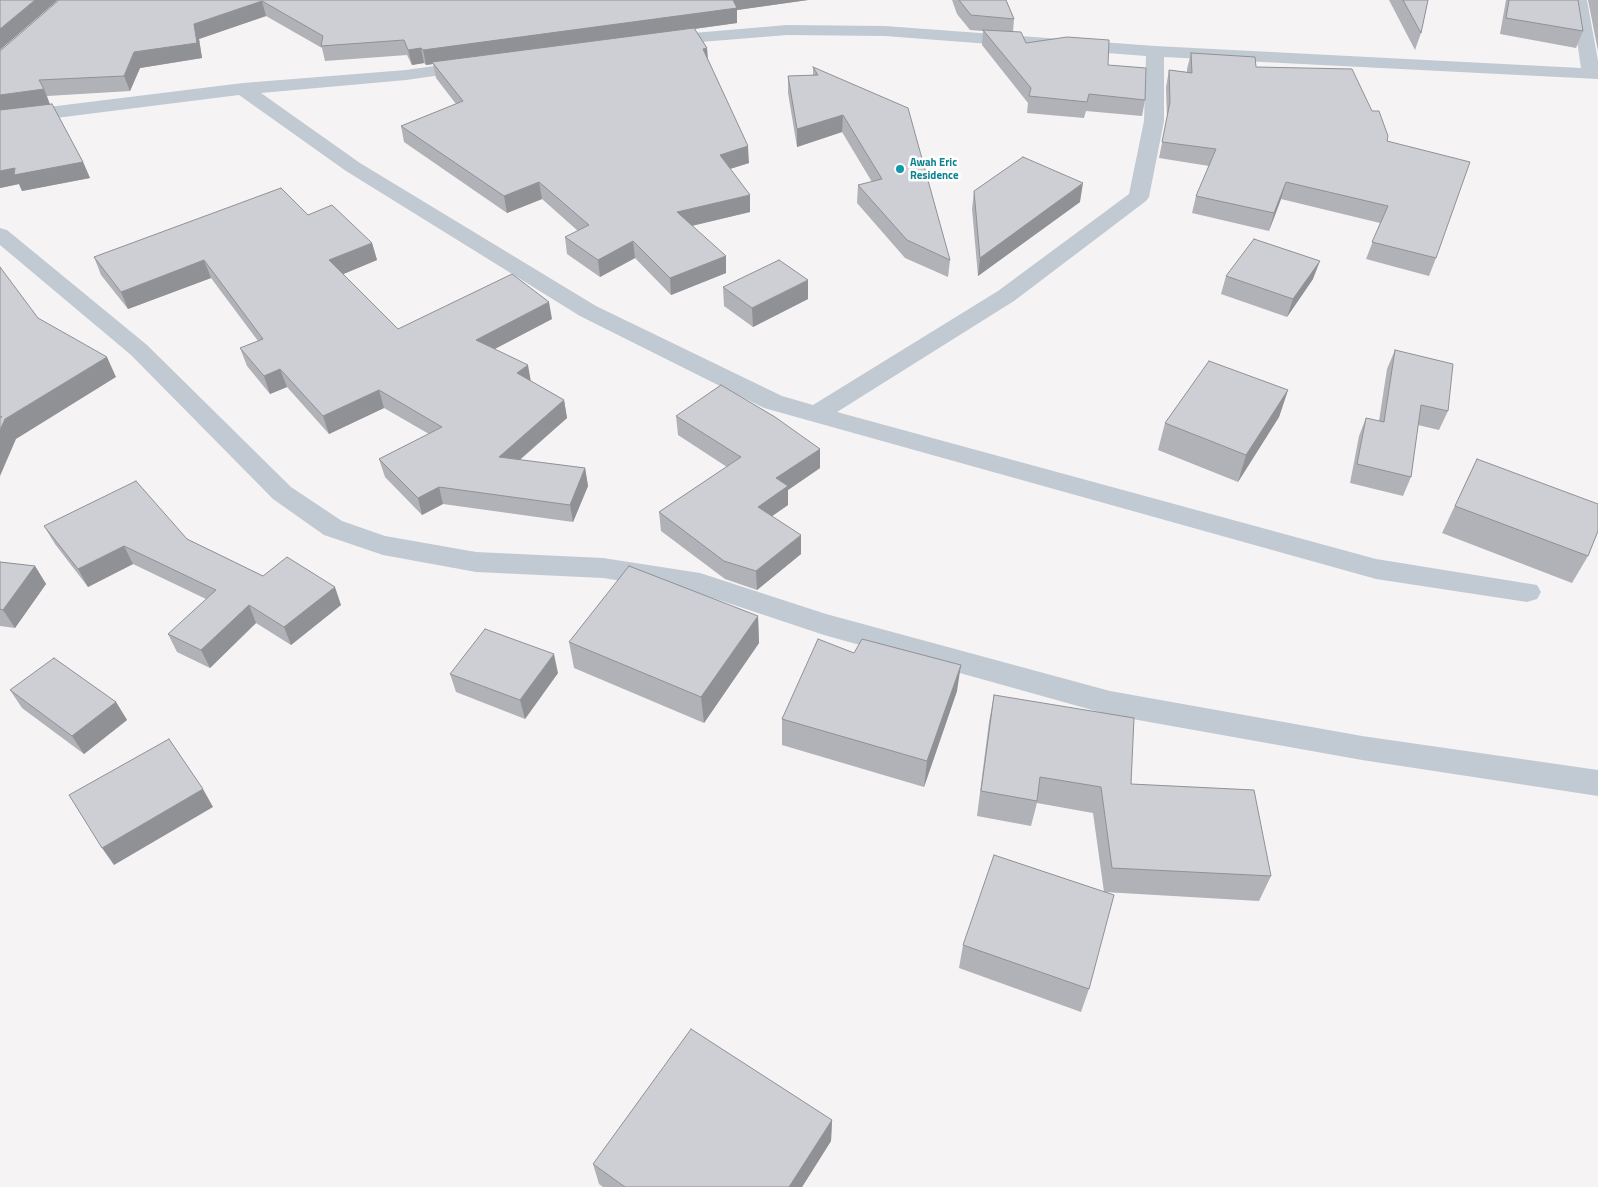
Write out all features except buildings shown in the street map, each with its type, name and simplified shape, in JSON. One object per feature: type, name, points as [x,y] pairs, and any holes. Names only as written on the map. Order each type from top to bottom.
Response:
[{"type":"street","points":[[648,42],[787,30],[885,31],[1155,51],[1594,73],[1579,0]]},
{"type":"street","points":[[814,414],[1006,296],[1139,197],[1154,121],[1155,51]]},
{"type":"street","points":[[0,119],[243,89],[406,75],[483,64]]},
{"type":"street","points":[[243,89],[353,168],[588,311],[773,402],[1376,569],[1527,592]]},
{"type":"street","points":[[0,234],[139,350],[282,493],[333,528],[383,544],[476,562],[603,568],[700,583],[824,624],[1110,702],[1362,748],[1598,783]]},
{"type":"place","name":"Awah Eric Residence","points":[[900,169]]}]
